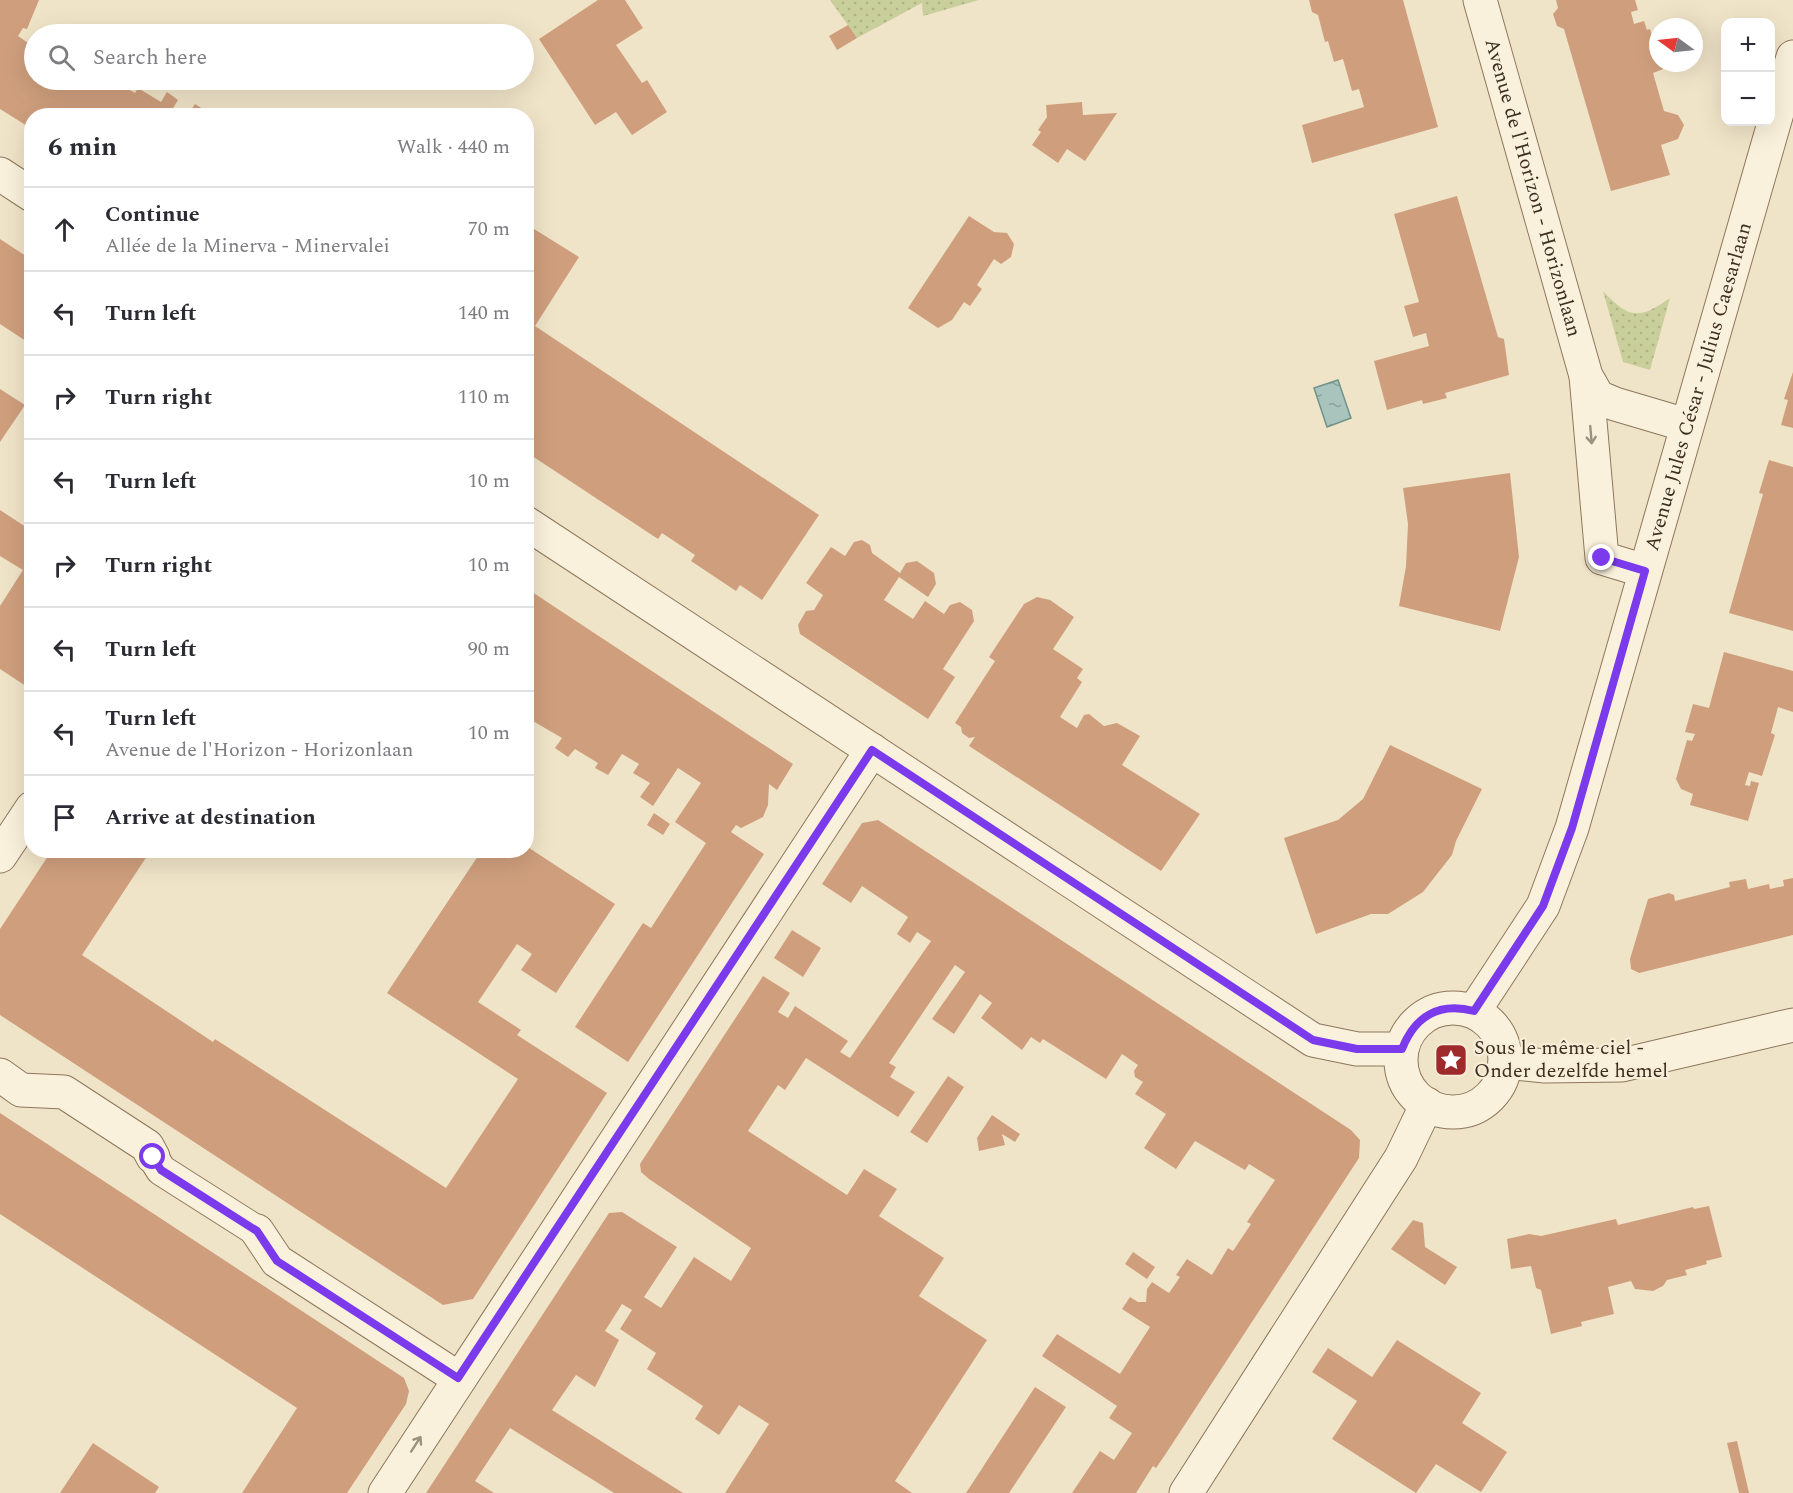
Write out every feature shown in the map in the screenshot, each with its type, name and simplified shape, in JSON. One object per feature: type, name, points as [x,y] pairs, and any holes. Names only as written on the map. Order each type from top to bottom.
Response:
[{"type":"street","name":"Avenue de l'Horizon - Horizonlaan","points":[[1480,0],[1586,376],[1602,558],[1645,571]]},
{"type":"street","name":"Avenue Jules César - Julius Caesarlaan","points":[[1474,1011],[1543,906],[1572,828],[1793,57]]},
{"type":"street","points":[[0,174],[24,190]]},
{"type":"street","name":"Avenue de l'Horizon - Horizonlaan","points":[[1586,376],[1598,397],[1686,425]]},
{"type":"street","points":[[534,528],[1313,1040],[1357,1049],[1402,1049]]},
{"type":"street","points":[[385,1493],[458,1378],[872,750]]},
{"type":"street","points":[[0,856],[24,820]]},
{"type":"street","points":[[1448,1008],[1474,1011],[1487,1020],[1497,1032],[1504,1046],[1505,1062],[1502,1079],[1492,1095],[1478,1105],[1461,1111],[1444,1111],[1427,1104],[1414,1094],[1406,1081],[1402,1065],[1402,1049],[1414,1026],[1435,1011],[1448,1008]]},
{"type":"street","points":[[1505,1062],[1545,1066],[1622,1065],[1793,1025]]},
{"type":"street","points":[[0,1075],[21,1090],[64,1092],[147,1146],[161,1170],[257,1231],[277,1261],[458,1378]]},
{"type":"street","points":[[1186,1493],[1401,1158],[1427,1104]]},
{"type":"green space","points":[[830,0],[979,0],[923,16],[922,3],[857,38]]},
{"type":"green space","points":[[1603,291],[1620,307],[1635,313],[1650,310],[1670,298],[1650,370],[1623,362]]},
{"type":"water","points":[[1338,380],[1351,418],[1327,427],[1314,388]]},
{"type":"building","points":[[0,0],[39,0],[29,24],[24,24],[24,28],[18,36],[24,40],[24,90],[130,90],[135,93],[137,90],[141,90],[161,102],[167,92],[178,100],[173,108],[24,108],[24,124],[0,109]]},
{"type":"building","points":[[598,0],[625,0],[643,28],[616,45],[642,83],[647,80],[667,112],[632,135],[616,112],[595,125],[539,39]]},
{"type":"building","points":[[1309,0],[1403,0],[1438,127],[1312,163],[1302,125],[1364,107],[1359,89],[1352,91],[1343,59],[1334,62],[1328,41],[1325,42],[1318,15],[1312,12]]},
{"type":"building","points":[[1556,0],[1635,0],[1638,10],[1631,12],[1634,24],[1644,21],[1647,30],[1649,29],[1649,72],[1656,72],[1653,73],[1664,111],[1678,115],[1684,125],[1678,139],[1661,145],[1670,175],[1611,191],[1564,29],[1557,26],[1553,14],[1558,8]]},
{"type":"building","points":[[848,25],[857,38],[837,50],[829,36]]},
{"type":"building","points":[[1082,102],[1083,115],[1117,113],[1085,161],[1067,149],[1058,163],[1032,145],[1047,117],[1046,105]]},
{"type":"building","points":[[1457,196],[1498,337],[1504,339],[1509,375],[1445,393],[1447,398],[1423,404],[1422,400],[1387,410],[1374,361],[1429,346],[1426,333],[1413,337],[1404,306],[1419,302],[1394,214]]},
{"type":"building","points":[[969,216],[994,232],[1007,233],[1014,244],[1011,257],[1001,264],[994,259],[977,285],[982,289],[970,306],[964,302],[952,320],[938,328],[908,308]]},
{"type":"building","points":[[534,229],[579,257],[535,326],[819,515],[762,600],[740,585],[736,591],[691,561],[695,555],[662,533],[658,539],[534,457]]},
{"type":"building","points":[[0,239],[24,255],[24,340],[0,324]]},
{"type":"building","points":[[1793,372],[1793,428],[1781,425],[1788,400],[1784,399]]},
{"type":"building","points":[[0,389],[24,406],[0,442]]},
{"type":"building","points":[[1769,460],[1793,467],[1793,631],[1729,613],[1763,494],[1759,493]]},
{"type":"building","points":[[1510,473],[1519,557],[1500,631],[1399,606],[1406,566],[1408,524],[1403,488]]},
{"type":"building","points":[[0,510],[24,526],[24,685],[0,669],[0,606],[23,570],[0,556]]},
{"type":"building","points":[[862,540],[870,545],[872,553],[900,573],[906,563],[917,561],[934,573],[936,584],[928,597],[899,577],[884,600],[913,619],[925,601],[944,614],[950,605],[960,602],[972,610],[974,621],[943,669],[955,677],[928,719],[800,634],[798,625],[806,611],[814,610],[823,595],[806,583],[831,547],[845,556],[854,542]]},
{"type":"building","points":[[534,593],[793,764],[777,790],[769,784],[768,805],[763,817],[741,828],[736,825],[731,832],[764,854],[628,1062],[575,1027],[643,923],[651,928],[706,843],[675,822],[701,783],[678,768],[653,806],[640,797],[650,783],[633,773],[639,764],[622,754],[608,775],[595,768],[598,763],[575,749],[568,757],[555,748],[562,738],[534,722]]},
{"type":"building","points":[[1037,597],[1050,600],[1074,617],[1053,649],[1083,669],[1077,678],[1082,682],[1060,717],[1077,728],[1084,715],[1089,714],[1104,726],[1117,723],[1140,736],[1122,765],[1200,814],[1161,871],[969,746],[975,737],[969,738],[955,723],[995,661],[989,657],[1024,604]]},
{"type":"building","points":[[1724,652],[1793,671],[1793,712],[1778,707],[1771,733],[1775,735],[1762,776],[1749,772],[1745,785],[1750,786],[1751,781],[1759,783],[1748,821],[1690,805],[1693,794],[1681,789],[1676,779],[1687,740],[1692,741],[1695,734],[1685,732],[1693,704],[1709,708]]},
{"type":"building","points":[[1390,745],[1482,789],[1456,841],[1452,855],[1423,892],[1388,914],[1371,914],[1316,934],[1284,838],[1338,820],[1363,799]]},
{"type":"building","points":[[654,813],[670,824],[663,835],[647,825]]},
{"type":"building","points":[[878,820],[1351,1130],[1360,1140],[1359,1158],[1165,1455],[1156,1468],[1153,1466],[1136,1493],[1072,1493],[1100,1451],[1114,1460],[1132,1433],[1109,1418],[1117,1406],[1042,1356],[1057,1334],[1120,1374],[1150,1327],[1122,1309],[1130,1297],[1138,1302],[1146,1302],[1147,1289],[1152,1282],[1169,1293],[1180,1277],[1176,1275],[1187,1259],[1212,1275],[1228,1248],[1233,1251],[1251,1224],[1247,1222],[1275,1180],[1249,1164],[1245,1170],[1195,1141],[1176,1169],[1144,1148],[1166,1114],[1135,1094],[1143,1082],[1135,1077],[1134,1071],[1138,1065],[1122,1054],[1106,1079],[1043,1039],[1040,1043],[1031,1037],[1022,1050],[981,1018],[992,1003],[980,994],[954,1034],[932,1019],[965,972],[955,965],[889,1063],[896,1067],[890,1077],[915,1092],[898,1117],[806,1058],[785,1090],[778,1085],[748,1131],[847,1195],[864,1169],[897,1189],[879,1216],[944,1258],[919,1296],[987,1340],[895,1481],[912,1493],[725,1493],[769,1424],[739,1405],[719,1435],[695,1419],[703,1406],[647,1369],[656,1353],[620,1329],[632,1310],[622,1304],[605,1331],[619,1340],[595,1387],[576,1375],[552,1410],[683,1493],[614,1493],[510,1428],[475,1481],[494,1493],[426,1493],[609,1213],[622,1212],[677,1247],[644,1297],[661,1308],[694,1257],[731,1281],[751,1248],[649,1179],[641,1172],[640,1164],[763,976],[790,993],[778,1012],[788,1018],[795,1006],[848,1041],[840,1052],[850,1058],[931,941],[917,932],[910,943],[897,934],[908,917],[862,886],[851,903],[822,884],[862,823]]},
{"type":"building","points":[[534,851],[615,904],[556,993],[521,970],[532,954],[517,944],[478,1002],[521,1030],[517,1035],[607,1093],[473,1299],[443,1305],[0,1015],[0,929],[47,858],[146,858],[82,955],[213,1042],[215,1039],[446,1188],[518,1079],[387,993],[477,858],[534,858]]},
{"type":"building","points":[[1793,878],[1793,935],[1639,973],[1631,969],[1630,959],[1648,899],[1669,893],[1674,895],[1675,901],[1730,887],[1729,882],[1746,879],[1748,889],[1769,884],[1770,889],[1784,886],[1783,880]]},
{"type":"building","points":[[792,930],[821,948],[803,977],[774,958]]},
{"type":"building","points":[[948,1076],[964,1087],[927,1143],[910,1132]]},
{"type":"building","points":[[0,1113],[404,1378],[409,1391],[406,1404],[347,1493],[242,1493],[297,1408],[0,1214]]},
{"type":"building","points":[[992,1115],[1020,1134],[1015,1142],[1002,1134],[1005,1145],[979,1151],[977,1138]]},
{"type":"building","points":[[1709,1206],[1722,1257],[1685,1270],[1687,1275],[1667,1280],[1663,1286],[1653,1291],[1635,1289],[1631,1281],[1608,1287],[1614,1314],[1581,1322],[1582,1326],[1551,1334],[1541,1290],[1536,1288],[1531,1266],[1511,1269],[1507,1239],[1529,1234],[1541,1236],[1616,1219],[1618,1225],[1693,1207],[1694,1209]]},
{"type":"building","points":[[1413,1220],[1423,1223],[1425,1247],[1457,1267],[1445,1285],[1391,1249]]},
{"type":"building","points":[[1133,1252],[1155,1267],[1147,1279],[1125,1264]]},
{"type":"building","points":[[1397,1340],[1481,1393],[1462,1423],[1507,1452],[1481,1492],[1436,1464],[1416,1493],[1332,1439],[1357,1401],[1312,1372],[1328,1348],[1372,1377]]},
{"type":"building","points":[[1035,1387],[1066,1407],[1009,1493],[966,1493]]},
{"type":"building","points":[[1737,1441],[1749,1493],[1739,1493],[1727,1443]]},
{"type":"building","points":[[93,1443],[159,1487],[155,1493],[60,1493]]},
{"type":"place","name":"Sous le même ciel - Onder dezelfde hemel","points":[[1451,1060]]},
{"type":"route","points":[[153,1157],[161,1170],[257,1231],[277,1261],[458,1378],[872,750],[1313,1040],[1357,1049],[1402,1049],[1414,1026],[1435,1011],[1448,1008],[1474,1011],[1543,906],[1572,828],[1645,571],[1602,558]]}]
